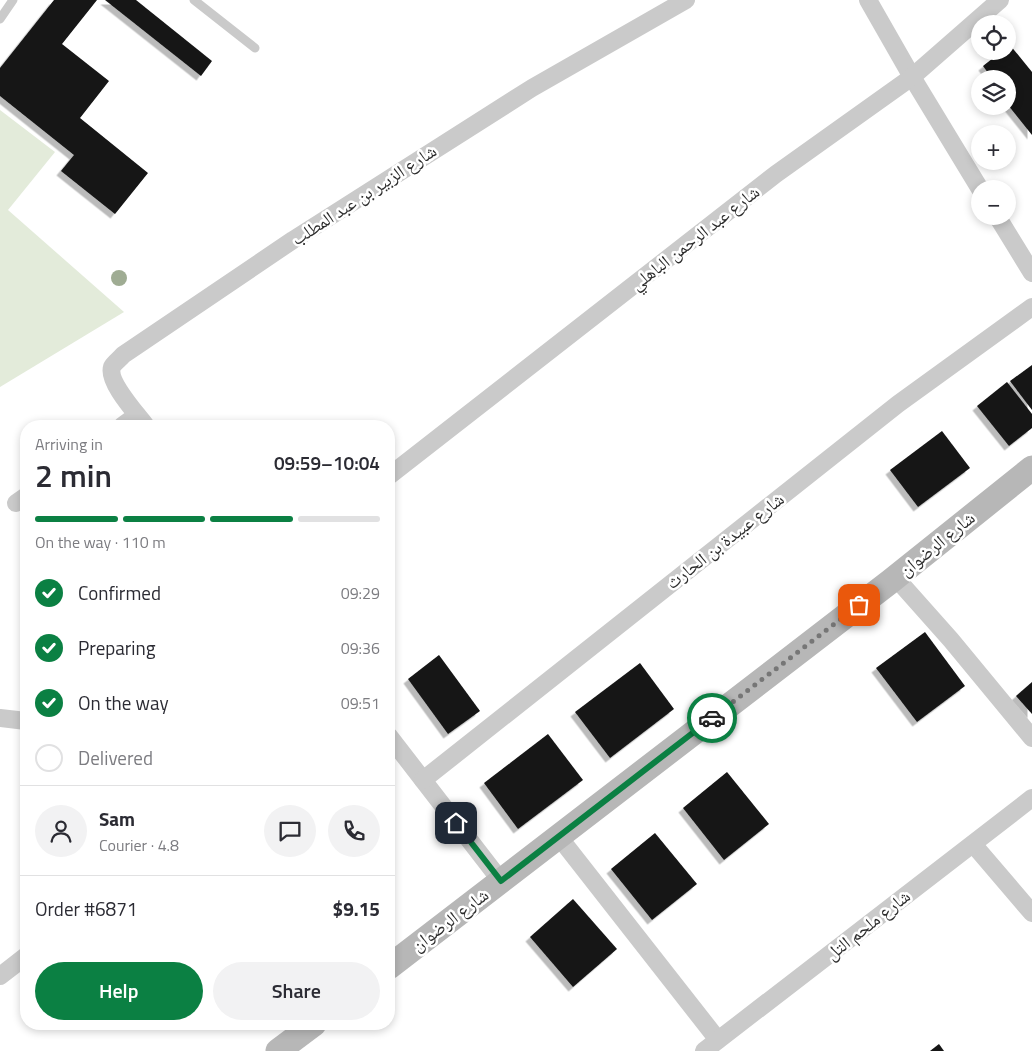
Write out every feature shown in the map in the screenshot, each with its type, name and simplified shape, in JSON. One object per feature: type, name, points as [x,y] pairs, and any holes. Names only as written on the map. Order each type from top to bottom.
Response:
[{"type":"main road","name":"شارع الرضوان","points":[[395,962],[895,577],[1032,468]]},
{"type":"main road","points":[[278,1051],[306,1030]]},
{"type":"street","name":"شارع الزبير بن عبد المطلب","points":[[142,420],[120,392],[112,374],[112,367],[123,355],[293,240],[532,88],[686,0]]},
{"type":"street","points":[[868,0],[912,78],[974,180]]},
{"type":"street","name":"شارع عبد الرحمن الباهلي","points":[[395,471],[776,174],[912,78],[1000,0]]},
{"type":"street","points":[[1003,225],[1032,273]]},
{"type":"street","name":"شارع عبيدة بن الحارث","points":[[423,780],[898,404],[1032,307]]},
{"type":"street","points":[[895,577],[1001,699],[1032,738]]},
{"type":"street","points":[[0,718],[20,720]]},
{"type":"street","points":[[395,744],[501,881]]},
{"type":"street","name":"شارع ملحم التل","points":[[704,1051],[1032,798]]},
{"type":"street","points":[[559,837],[718,1040]]},
{"type":"street","points":[[973,844],[1032,913]]},
{"type":"street","points":[[0,976],[20,961]]},
{"type":"lane","points":[[0,19],[13,0]]},
{"type":"lane","points":[[194,0],[255,48]]},
{"type":"green space","points":[[0,110],[55,152],[8,210],[124,312],[0,387]]},
{"type":"building","points":[[54,0],[97,0],[62,44],[109,81],[80,118],[148,173],[115,214],[61,171],[74,155],[0,96],[0,68]]},
{"type":"building","points":[[105,0],[136,0],[212,61],[201,76]]},
{"type":"building","points":[[1016,52],[1032,72],[1032,135],[1016,115],[1016,70],[986,70],[983,66],[991,60],[1016,60]]},
{"type":"building","points":[[1032,365],[1032,410],[1010,381]]},
{"type":"building","points":[[1007,382],[1032,414],[1032,428],[1009,446],[977,406]]},
{"type":"building","points":[[942,431],[970,468],[918,507],[890,470]]},
{"type":"building","points":[[925,632],[965,686],[917,722],[876,668]]},
{"type":"building","points":[[439,655],[480,711],[448,734],[408,679]]},
{"type":"building","points":[[640,663],[674,709],[610,758],[575,712]]},
{"type":"building","points":[[1032,682],[1032,714],[1016,696]]},
{"type":"building","points":[[548,734],[583,780],[518,829],[484,783]]},
{"type":"building","points":[[727,772],[769,824],[724,860],[683,808]]},
{"type":"building","points":[[655,833],[697,884],[652,920],[611,869]]},
{"type":"building","points":[[573,899],[617,949],[573,987],[530,937]]},
{"type":"building","points":[[939,1044],[944,1051],[930,1051]]},
{"type":"way so far","points":[[712,718],[859,605]]},
{"type":"route","points":[[456,823],[501,881],[712,718]]}]
